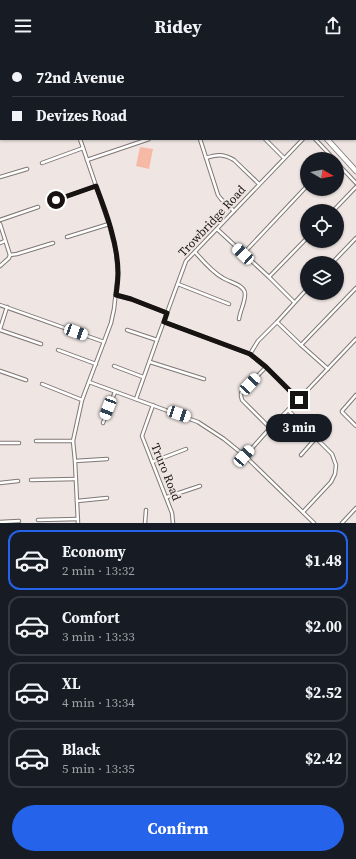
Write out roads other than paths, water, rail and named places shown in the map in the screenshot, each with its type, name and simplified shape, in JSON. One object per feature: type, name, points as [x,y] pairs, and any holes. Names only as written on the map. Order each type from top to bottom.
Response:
[{"type":"main road","points":[[328,140],[354,164],[356,171]]},
{"type":"street","points":[[78,523],[73,441],[82,400],[111,323],[118,274],[117,257],[109,224],[80,140]]},
{"type":"street","points":[[88,160],[140,140]]},
{"type":"street","points":[[200,140],[220,197],[234,212]]},
{"type":"street","points":[[266,140],[284,158]]},
{"type":"street","name":"Trowbridge Road","points":[[136,399],[185,263],[301,140]]},
{"type":"street","points":[[316,140],[327,152]]},
{"type":"street","points":[[42,163],[83,148]]},
{"type":"street","points":[[206,158],[218,155],[229,158],[239,164],[259,184]]},
{"type":"street","points":[[0,177],[27,169]]},
{"type":"street","points":[[344,170],[356,183]]},
{"type":"street","points":[[56,200],[96,186]]},
{"type":"street","points":[[340,204],[356,187]]},
{"type":"street","points":[[243,254],[300,193]]},
{"type":"street","points":[[0,220],[38,207]]},
{"type":"street","points":[[0,224],[10,255]]},
{"type":"street","points":[[67,237],[109,224]]},
{"type":"street","points":[[217,229],[294,302]]},
{"type":"street","points":[[339,256],[356,238]]},
{"type":"street","points":[[0,242],[6,241]]},
{"type":"street","points":[[0,266],[10,255],[52,243]]},
{"type":"street","points":[[269,277],[300,245]]},
{"type":"street","points":[[195,252],[219,276],[244,290],[245,295],[239,319]]},
{"type":"street","points":[[178,284],[229,304]]},
{"type":"street","points":[[301,345],[356,288]]},
{"type":"street","points":[[116,295],[131,299],[167,313]]},
{"type":"street","points":[[250,354],[258,341],[300,296]]},
{"type":"street","points":[[0,305],[104,342]]},
{"type":"street","points":[[7,307],[0,330],[41,344]]},
{"type":"street","points":[[164,322],[250,354],[266,367],[299,400]]},
{"type":"street","points":[[277,322],[328,368]]},
{"type":"street","points":[[127,330],[157,340]]},
{"type":"street","points":[[244,456],[356,339]]},
{"type":"street","points":[[58,350],[96,364]]},
{"type":"street","points":[[150,362],[204,378]]},
{"type":"street","points":[[114,366],[143,377]]},
{"type":"street","points":[[266,367],[241,393],[241,396],[242,400],[270,428]]},
{"type":"street","points":[[0,371],[26,380]]},
{"type":"street","points":[[89,382],[198,422],[224,439],[244,456],[314,523]]},
{"type":"street","points":[[42,384],[82,400]]},
{"type":"street","points":[[103,423],[115,392]]},
{"type":"street","points":[[356,395],[342,411],[356,426]]},
{"type":"street","name":"Truro Road","points":[[153,405],[142,436],[173,515],[173,523]]},
{"type":"street","points":[[288,410],[332,454],[336,465],[335,474],[331,482],[303,512]]},
{"type":"street","points":[[301,455],[316,438]]},
{"type":"street","points":[[36,441],[73,441]]},
{"type":"street","points":[[0,443],[19,443]]},
{"type":"street","points":[[152,462],[186,449]]},
{"type":"street","points":[[75,461],[107,460]]},
{"type":"street","points":[[31,480],[76,479]]},
{"type":"street","points":[[0,483],[18,481]]},
{"type":"street","points":[[166,497],[200,486]]},
{"type":"street","points":[[77,501],[107,498]]},
{"type":"street","points":[[342,523],[356,508]]},
{"type":"street","points":[[145,523],[146,510]]},
{"type":"street","points":[[38,520],[78,519]]},
{"type":"street","points":[[0,522],[19,521]]}]
